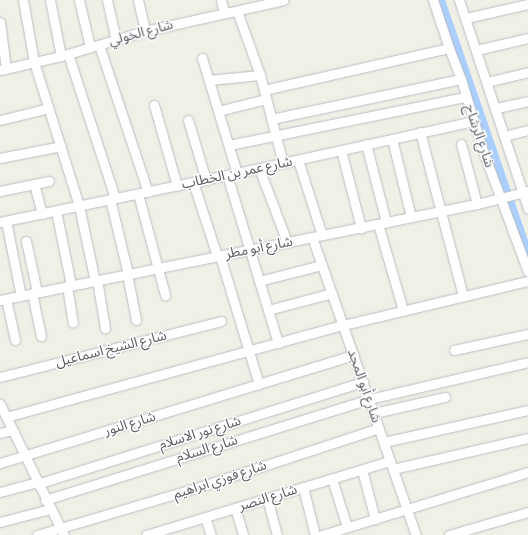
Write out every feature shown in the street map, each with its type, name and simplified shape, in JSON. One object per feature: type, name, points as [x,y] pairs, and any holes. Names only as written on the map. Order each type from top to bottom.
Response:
[{"type":"street","points":[[23,0],[34,62],[79,206],[96,280],[105,328]]},
{"type":"street","points":[[50,0],[64,55],[112,199],[136,320]]},
{"type":"street","points":[[79,0],[94,46],[148,192]]},
{"type":"street","points":[[107,0],[116,40]]},
{"type":"street","points":[[138,0],[145,31]]},
{"type":"street","points":[[222,0],[224,13]]},
{"type":"street","name":"شارع الخولي","points":[[3,70],[64,55],[145,31],[284,0]]},
{"type":"street","name":"شارع الرشاح","points":[[433,0],[461,79],[473,121],[503,198],[528,272]]},
{"type":"street","name":"شارع الرشاح","points":[[459,0],[496,108],[528,209]]},
{"type":"street","points":[[466,18],[528,4]]},
{"type":"street","points":[[236,11],[260,75],[283,163]]},
{"type":"street","points":[[0,22],[3,70]]},
{"type":"street","points":[[476,50],[528,38]]},
{"type":"street","points":[[218,111],[265,95],[449,48]]},
{"type":"street","points":[[202,58],[237,173]]},
{"type":"street","points":[[487,82],[528,72]]},
{"type":"street","points":[[209,80],[260,75]]},
{"type":"street","points":[[272,119],[461,79]]},
{"type":"street","points":[[229,145],[465,97]]},
{"type":"street","points":[[496,108],[528,101]]},
{"type":"street","points":[[154,105],[177,186]]},
{"type":"street","points":[[0,120],[49,108]]},
{"type":"street","points":[[188,120],[206,180]]},
{"type":"street","name":"شارع عمر بن الخطاب","points":[[3,222],[206,180],[473,121]]},
{"type":"street","points":[[504,136],[528,130]]},
{"type":"street","points":[[420,132],[463,296]]},
{"type":"street","points":[[392,139],[411,217]]},
{"type":"street","points":[[366,144],[382,223],[403,310]]},
{"type":"street","points":[[461,144],[477,204]]},
{"type":"street","points":[[0,158],[61,146]]},
{"type":"street","points":[[340,150],[361,228]]},
{"type":"street","points":[[298,160],[322,235]]},
{"type":"street","points":[[259,168],[287,242]]},
{"type":"street","points":[[227,175],[278,343]]},
{"type":"street","points":[[0,191],[49,181]]},
{"type":"street","points":[[193,182],[219,256],[259,384]]},
{"type":"street","points":[[34,184],[42,214]]},
{"type":"street","name":"شارع أبو مطر","points":[[3,299],[361,228],[477,204],[522,192]]},
{"type":"street","points":[[138,194],[165,295]]},
{"type":"street","points":[[56,210],[74,323]]},
{"type":"street","points":[[3,222],[21,296]]},
{"type":"street","name":"شارع أبو المجد","points":[[312,237],[416,535]]},
{"type":"street","points":[[26,240],[40,336]]},
{"type":"street","points":[[259,281],[322,264]]},
{"type":"street","points":[[6,417],[343,325],[528,281]]},
{"type":"street","points":[[268,310],[332,293]]},
{"type":"street","points":[[3,299],[15,340]]},
{"type":"street","name":"شارع الشيخ اسماعيل","points":[[0,377],[221,321]]},
{"type":"street","points":[[454,350],[528,334]]},
{"type":"street","name":"شارع النور","points":[[0,463],[354,355]]},
{"type":"street","name":"شارع السلام","points":[[45,500],[369,399],[528,362]]},
{"type":"street","name":"شارع نور الاسلام","points":[[0,492],[37,483],[363,382]]},
{"type":"street","points":[[374,413],[445,397]]},
{"type":"street","points":[[0,405],[45,500],[62,532]]},
{"type":"street","points":[[384,442],[528,410]]},
{"type":"street","name":"شارع فوزي ابراهيم","points":[[37,535],[62,532],[379,428]]},
{"type":"street","points":[[0,433],[12,430]]},
{"type":"street","name":"شارع النصر","points":[[146,535],[174,531],[206,517],[362,470],[528,438]]},
{"type":"street","points":[[362,470],[375,519]]},
{"type":"street","points":[[322,535],[528,472]]},
{"type":"street","points":[[332,479],[346,527]]},
{"type":"street","points":[[303,488],[315,535]]},
{"type":"street","points":[[267,498],[276,535]]},
{"type":"street","points":[[235,508],[243,535]]},
{"type":"street","points":[[0,522],[50,509]]},
{"type":"street","points":[[449,535],[528,512]]},
{"type":"street","points":[[206,517],[212,535]]},
{"type":"waterway","points":[[441,0],[528,253]]}]
